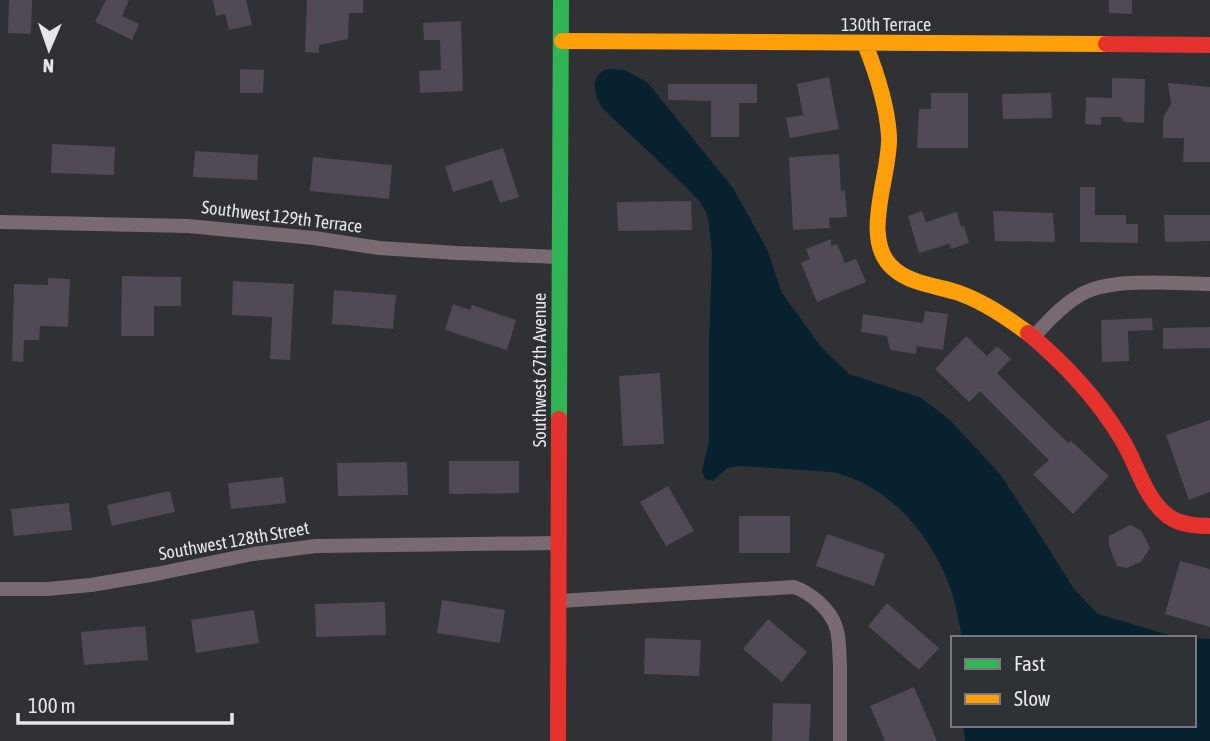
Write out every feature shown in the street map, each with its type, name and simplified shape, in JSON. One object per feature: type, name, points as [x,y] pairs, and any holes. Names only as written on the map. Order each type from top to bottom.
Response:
[{"type":"street","name":"Southwest 67th Avenue","points":[[558,741],[561,0]]},
{"type":"street","name":"130th Terrace","points":[[562,41],[1210,45]]},
{"type":"street","points":[[865,44],[878,79],[888,128],[888,158],[877,218],[883,256],[901,275],[975,299],[1008,318],[1033,337],[1098,402],[1161,509],[1174,520],[1210,526]]},
{"type":"street","name":"Southwest 129th Terrace","points":[[0,222],[178,225],[413,251],[560,257]]},
{"type":"street","points":[[1033,337],[1076,297],[1096,288],[1129,284],[1210,284]]},
{"type":"street","name":"Southwest 128th Street","points":[[0,589],[90,585],[156,575],[253,554],[316,546],[559,543]]},
{"type":"street","points":[[559,601],[794,587],[802,590],[815,599],[835,624],[839,646],[840,741]]},
{"type":"water","points":[[607,69],[625,70],[648,83],[733,188],[767,249],[782,293],[821,347],[849,374],[921,398],[950,420],[1000,474],[1074,589],[1098,614],[1172,636],[962,636],[951,590],[933,551],[906,516],[872,488],[853,478],[832,472],[740,466],[727,468],[713,481],[705,479],[702,471],[709,441],[712,254],[707,214],[685,186],[602,108],[595,92],[595,81],[601,72]]},
{"type":"water","points":[[1196,638],[1210,639],[1210,741],[965,741],[963,727],[1196,727]]},
{"type":"building","points":[[9,0],[32,0],[31,34],[8,33]]},
{"type":"building","points":[[106,0],[129,0],[122,16],[139,24],[132,40],[95,22]]},
{"type":"building","points":[[213,0],[246,0],[252,25],[229,30],[225,14],[216,16]]},
{"type":"building","points":[[307,0],[363,0],[363,13],[349,13],[348,39],[319,45],[319,53],[305,52]]},
{"type":"building","points":[[1109,0],[1132,0],[1132,14],[1109,13]]},
{"type":"building","points":[[461,21],[463,91],[420,93],[419,71],[441,70],[440,40],[424,40],[423,23]]},
{"type":"building","points":[[240,69],[264,70],[263,93],[240,93]]},
{"type":"building","points":[[829,77],[839,129],[790,138],[786,118],[803,115],[797,84]]},
{"type":"building","points":[[1112,78],[1145,79],[1144,123],[1124,122],[1121,117],[1101,117],[1101,125],[1085,124],[1086,97],[1112,98]]},
{"type":"building","points":[[1168,83],[1210,87],[1210,162],[1183,162],[1184,138],[1163,138],[1163,118],[1171,104]]},
{"type":"building","points":[[668,84],[757,84],[757,103],[739,103],[739,137],[711,137],[711,101],[668,100]]},
{"type":"building","points":[[931,93],[968,93],[968,148],[917,148],[919,109],[931,109]]},
{"type":"building","points":[[1051,93],[1052,118],[1003,119],[1002,94]]},
{"type":"building","points":[[52,144],[115,147],[114,175],[51,173]]},
{"type":"building","points":[[503,148],[519,197],[500,203],[492,180],[453,192],[445,166]]},
{"type":"building","points":[[195,151],[258,155],[257,180],[193,177]]},
{"type":"building","points":[[839,154],[841,191],[845,190],[847,217],[829,218],[830,228],[793,230],[789,157]]},
{"type":"building","points":[[313,157],[392,165],[389,199],[310,191]]},
{"type":"building","points":[[1080,187],[1095,187],[1095,215],[1126,215],[1126,224],[1138,224],[1138,243],[1080,242]]},
{"type":"building","points":[[691,201],[692,230],[618,231],[617,202]]},
{"type":"building","points":[[922,211],[926,222],[957,212],[969,243],[951,249],[949,244],[919,253],[908,216]]},
{"type":"building","points":[[993,211],[1053,213],[1055,242],[995,241]]},
{"type":"building","points":[[1164,215],[1210,215],[1210,241],[1165,242]]},
{"type":"building","points":[[831,239],[831,246],[837,244],[845,263],[856,259],[866,282],[817,302],[801,263],[810,259],[806,249]]},
{"type":"building","points":[[122,276],[181,277],[181,306],[154,306],[154,336],[121,336]]},
{"type":"building","points":[[48,278],[70,279],[68,327],[40,326],[39,340],[24,340],[23,362],[12,361],[14,284],[48,285]]},
{"type":"building","points":[[233,281],[294,284],[290,360],[270,359],[272,317],[232,315]]},
{"type":"building","points":[[334,290],[396,295],[393,329],[332,324]]},
{"type":"building","points":[[453,304],[470,310],[472,305],[516,320],[507,350],[445,330]]},
{"type":"building","points":[[925,311],[948,314],[943,350],[917,346],[916,354],[890,350],[887,336],[861,332],[863,314],[923,323]]},
{"type":"building","points":[[1152,318],[1153,330],[1128,331],[1129,361],[1102,362],[1101,320]]},
{"type":"building","points":[[1210,327],[1210,348],[1163,349],[1163,328]]},
{"type":"building","points":[[966,336],[987,356],[997,346],[1011,359],[997,373],[1068,443],[1071,441],[1109,476],[1073,514],[1033,474],[1049,460],[980,391],[969,402],[935,369]]},
{"type":"building","points":[[660,373],[664,444],[623,446],[619,376]]},
{"type":"building","points":[[1210,420],[1210,492],[1189,500],[1166,435]]},
{"type":"building","points":[[449,461],[519,461],[519,493],[449,494]]},
{"type":"building","points":[[407,462],[408,495],[338,496],[337,463]]},
{"type":"building","points":[[283,477],[286,503],[231,509],[228,483]]},
{"type":"building","points":[[668,486],[694,531],[666,546],[640,502]]},
{"type":"building","points":[[170,491],[175,512],[112,526],[107,505]]},
{"type":"building","points":[[69,503],[72,530],[14,536],[11,509]]},
{"type":"building","points":[[739,516],[790,516],[790,553],[739,553]]},
{"type":"building","points":[[1130,525],[1141,530],[1150,548],[1141,562],[1127,568],[1117,566],[1109,546],[1109,536]]},
{"type":"building","points":[[827,534],[885,554],[874,586],[816,566]]},
{"type":"building","points":[[1180,561],[1210,569],[1210,627],[1165,614]]},
{"type":"building","points":[[442,600],[505,610],[500,643],[437,633]]},
{"type":"building","points":[[385,602],[386,635],[316,637],[315,604]]},
{"type":"building","points":[[887,603],[939,648],[919,670],[868,626]]},
{"type":"building","points":[[254,610],[259,643],[196,653],[191,620]]},
{"type":"building","points":[[768,619],[807,652],[782,682],[743,649]]},
{"type":"building","points":[[145,626],[148,660],[84,665],[81,632]]},
{"type":"building","points":[[645,638],[701,640],[699,676],[644,674]]},
{"type":"building","points":[[914,687],[937,741],[885,741],[870,706]]},
{"type":"building","points":[[773,703],[811,704],[809,741],[772,741]]},
{"type":"traffic: fast","points":[[559,419],[561,0]]},
{"type":"traffic: slow","points":[[562,41],[1106,44]]},
{"type":"traffic: slow","points":[[865,44],[881,89],[889,136],[878,224],[884,257],[894,269],[908,278],[968,297],[995,310],[1028,333]]},
{"type":"traffic: jam","points":[[1106,44],[1210,45]]},
{"type":"traffic: jam","points":[[1028,333],[1067,369],[1101,409],[1127,448],[1147,490],[1160,509],[1178,521],[1210,526]]},
{"type":"traffic: jam","points":[[558,741],[559,419]]}]
